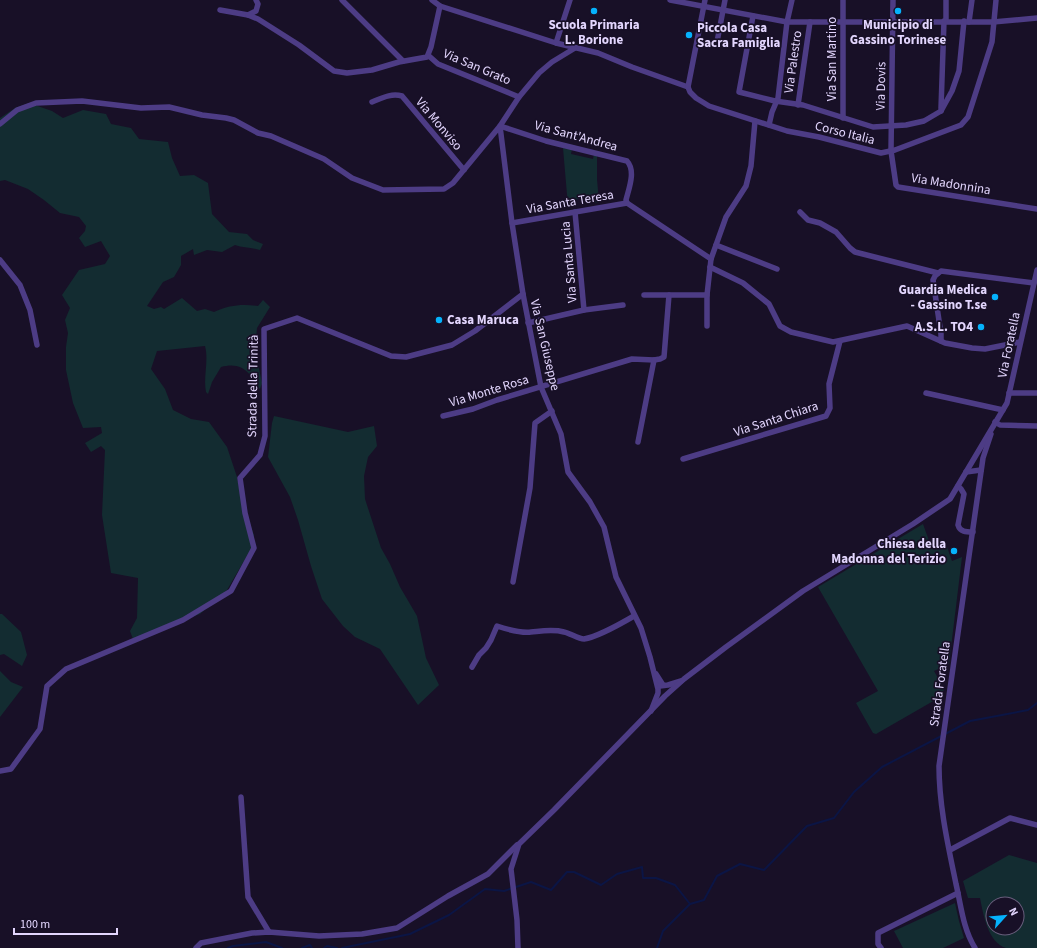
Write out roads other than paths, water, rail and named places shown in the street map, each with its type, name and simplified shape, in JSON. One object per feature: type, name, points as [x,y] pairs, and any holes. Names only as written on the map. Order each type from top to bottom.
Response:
[{"type":"street","points":[[248,15],[256,11],[258,4],[256,0]]},
{"type":"street","points":[[342,0],[403,62]]},
{"type":"street","points":[[432,0],[440,6],[556,43],[598,52],[632,67],[688,87],[705,0]]},
{"type":"street","points":[[556,43],[570,0]]},
{"type":"street","points":[[670,0],[722,11],[787,22],[993,22],[1037,18]]},
{"type":"street","points":[[717,42],[725,0]]},
{"type":"street","points":[[769,125],[775,101],[778,98],[787,22],[792,0]]},
{"type":"street","name":"Via San Martino","points":[[843,0],[843,118]]},
{"type":"street","name":"Via Dovis","points":[[891,151],[893,0]]},
{"type":"street","points":[[941,111],[946,0]]},
{"type":"street","points":[[753,16],[740,92],[775,101],[803,105],[873,127],[906,125],[924,121],[941,111],[952,91],[959,71],[972,0]]},
{"type":"street","name":"Corso Italia","points":[[688,87],[690,92],[696,98],[709,106],[755,121],[787,131],[881,153],[891,151],[961,125],[968,117],[992,42],[996,0]]},
{"type":"street","points":[[220,10],[248,15],[258,19],[299,45],[334,71],[347,73],[372,70],[426,58],[429,56],[440,6]]},
{"type":"street","name":"Via Palestro","points":[[798,105],[810,22]]},
{"type":"street","points":[[0,124],[16,110],[36,103],[82,101],[141,108],[169,107],[202,115],[234,120],[258,133],[271,136],[324,159],[352,178],[383,190],[444,189],[453,183],[464,170],[500,126],[519,97],[539,73],[575,48]]},
{"type":"street","name":"Via San Grato","points":[[429,56],[438,64],[498,87],[519,97]]},
{"type":"street","name":"Via Monviso","points":[[372,102],[389,95],[402,96],[464,170]]},
{"type":"street","points":[[707,326],[707,295],[710,259],[726,217],[746,186],[751,166],[755,121]]},
{"type":"street","name":"Via Sant'Andrea","points":[[500,126],[546,141],[627,161],[632,171],[626,200],[628,203]]},
{"type":"street","name":"Via San Giuseppe","points":[[500,126],[512,223],[523,294],[541,387],[561,434],[568,472],[590,502],[604,527],[616,577],[641,628],[656,674],[664,685]]},
{"type":"street","name":"Via Madonnina","points":[[891,151],[895,182],[898,187],[1037,209]]},
{"type":"street","name":"Via Santa Teresa","points":[[512,223],[628,203],[710,259]]},
{"type":"street","name":"Via Santa Lucia","points":[[575,212],[584,310]]},
{"type":"street","points":[[800,212],[808,220],[820,223],[836,232],[855,252],[938,273],[941,271],[1034,285]]},
{"type":"street","points":[[716,245],[777,269]]},
{"type":"street","points":[[0,260],[20,285],[30,310],[37,345]]},
{"type":"street","points":[[710,267],[743,283],[769,304],[780,326],[790,332],[833,342],[907,326],[941,341],[978,349],[1020,342]]},
{"type":"street","name":"Via Foratella","points":[[995,422],[1007,402],[1037,270]]},
{"type":"street","points":[[938,273],[934,280],[941,341]]},
{"type":"street","name":"Strada della Trinità","points":[[0,771],[11,769],[40,729],[47,686],[66,668],[184,620],[231,591],[254,548],[240,478],[260,456],[265,436],[264,329],[297,318],[391,356],[406,358],[452,345],[475,331],[523,294]]},
{"type":"street","points":[[644,295],[707,295]]},
{"type":"street","points":[[638,442],[654,360],[664,357],[669,295]]},
{"type":"street","points":[[528,323],[584,310],[622,305]]},
{"type":"street","name":"Via Santa Chiara","points":[[683,459],[826,416],[830,408],[829,384],[840,341]]},
{"type":"street","name":"Via Monte Rosa","points":[[443,416],[473,409],[632,359],[654,360]]},
{"type":"street","points":[[926,393],[1003,410]]},
{"type":"street","points":[[1009,393],[1037,393]]},
{"type":"street","points":[[513,582],[530,488],[535,423],[552,411]]},
{"type":"street","points":[[196,948],[201,943],[269,932],[319,936],[362,934],[397,928],[448,896],[488,874],[684,679],[803,591],[913,524],[950,499],[995,422],[1000,425],[1037,426]]},
{"type":"street","name":"Strada Foratella","points":[[975,948],[968,935],[958,893],[942,812],[939,766],[983,458],[995,422]]},
{"type":"street","points":[[973,461],[983,458]]},
{"type":"street","points":[[966,472],[982,470]]},
{"type":"street","points":[[958,486],[962,489],[964,494],[958,525],[959,529],[972,532]]},
{"type":"street","points":[[472,667],[479,655],[489,644],[497,626],[530,632],[535,630],[554,630],[565,632],[582,639],[617,626],[634,616]]},
{"type":"street","name":"Via San Giuseppe","points":[[650,657],[658,691]]},
{"type":"street","points":[[650,712],[661,686],[684,679]]},
{"type":"street","points":[[664,685],[668,688],[667,695]]},
{"type":"street","points":[[658,691],[661,696],[667,695]]},
{"type":"street","points":[[241,797],[248,897],[269,932]]},
{"type":"street","points":[[950,850],[1010,818],[1037,825]]},
{"type":"street","points":[[518,948],[517,920],[511,869],[519,844]]},
{"type":"street","points":[[881,948],[878,944],[878,933],[958,893]]},
{"type":"waterway","points":[[342,948],[410,934],[449,915],[485,889],[504,891],[531,882],[551,890],[567,872],[574,872],[601,885],[617,874],[642,867],[643,878],[656,878],[675,885],[690,904],[704,900],[717,876],[740,864],[764,870],[807,826],[834,818],[854,792],[882,767],[970,721],[1028,710],[1037,703]]},
{"type":"waterway","points":[[657,948],[663,931],[690,904]]},
{"type":"waterway","points":[[228,948],[266,942],[282,948]]},
{"type":"waterway","points":[[302,948],[310,945],[312,948]]},
{"type":"waterway","points":[[324,948],[327,946],[337,948]]},
{"type":"place","name":"Scuola Primaria L. Borione","points":[[594,11]]},
{"type":"place","name":"Municipio di Gassino Torinese","points":[[898,11]]},
{"type":"place","name":"Piccola Casa Sacra Famiglia","points":[[689,35]]},
{"type":"place","name":"Guardia Medica - Gassino T.se","points":[[995,297]]},
{"type":"place","name":"Casa Maruca","points":[[439,320]]},
{"type":"place","name":"A.S.L. TO4","points":[[981,327]]},
{"type":"place","name":"Chiesa della Madonna del Terizio","points":[[954,551]]}]
